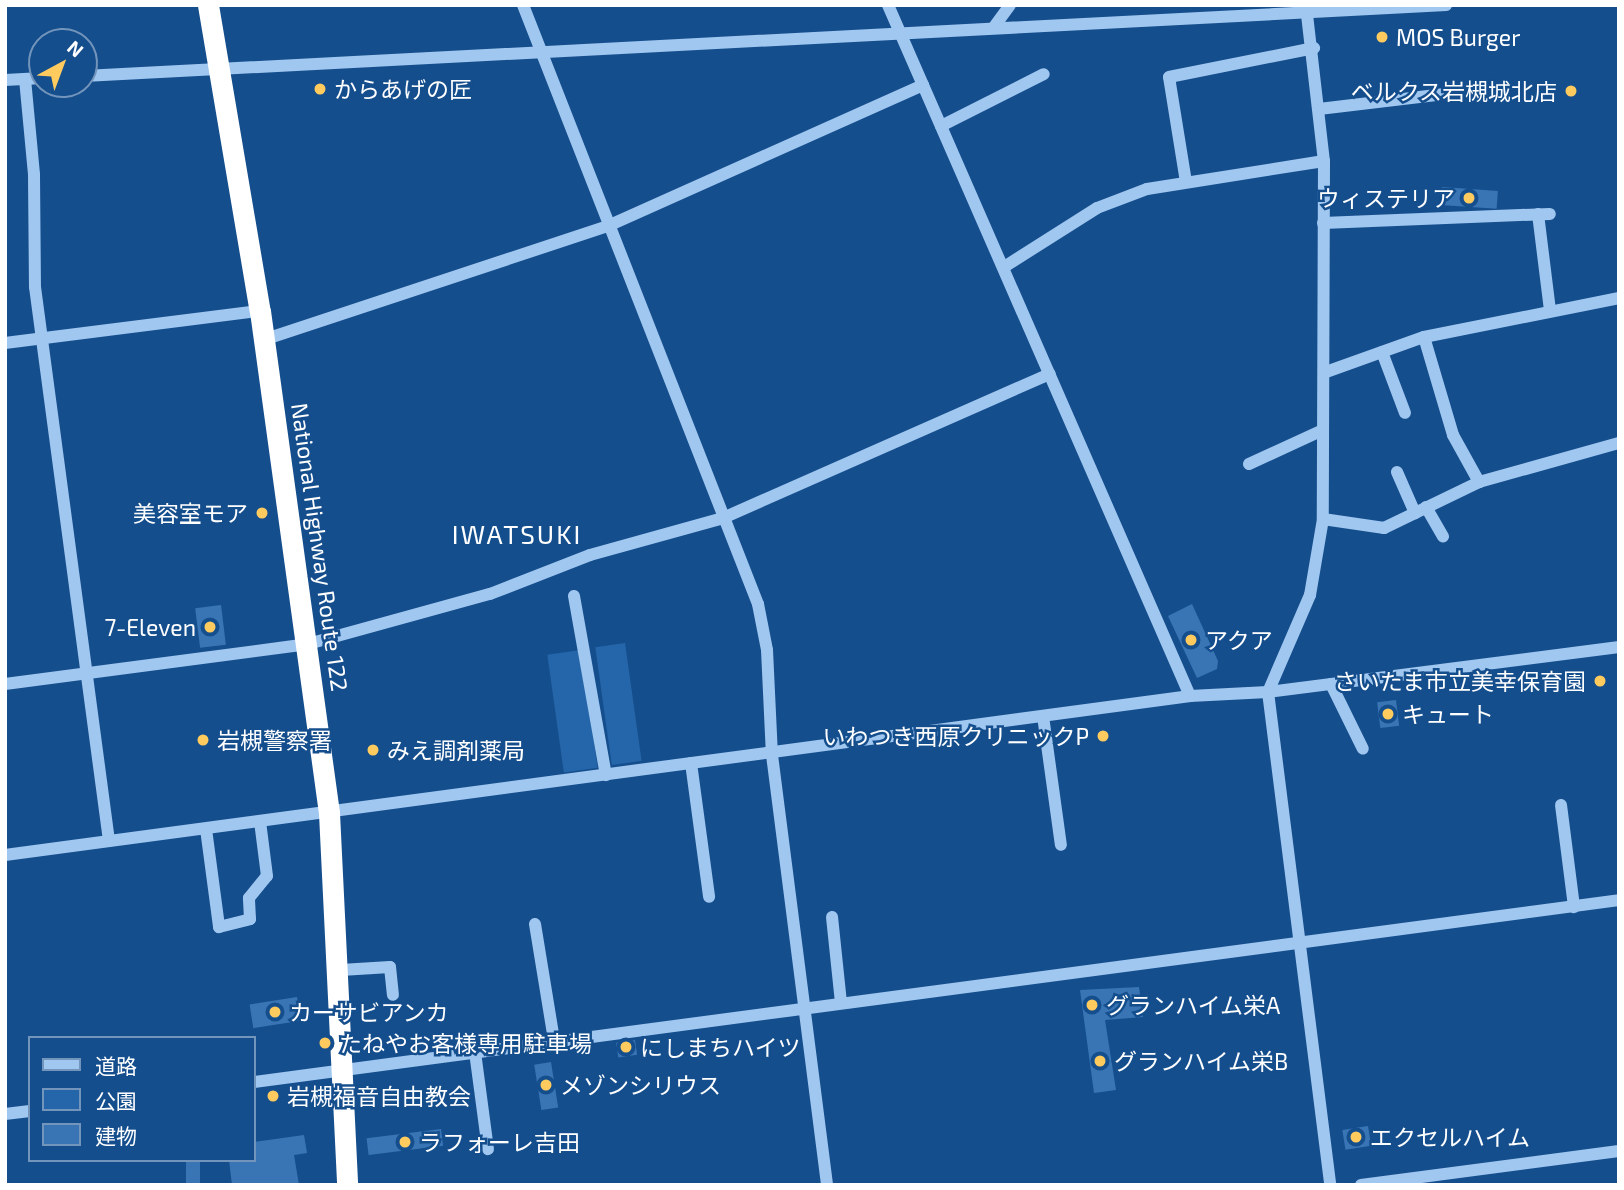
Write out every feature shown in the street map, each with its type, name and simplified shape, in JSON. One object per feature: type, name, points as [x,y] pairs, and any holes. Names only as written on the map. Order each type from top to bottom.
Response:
[{"type":"highway","name":"National Highway Route 122","points":[[208,5],[221,67],[260,312],[309,643],[329,813],[341,970],[347,1185]]},
{"type":"street","points":[[523,5],[758,604],[767,650],[772,755],[827,1185]]},
{"type":"street","points":[[888,5],[1190,696]]},
{"type":"street","points":[[994,27],[1010,5]]},
{"type":"street","points":[[98,75],[1307,9],[1446,5]]},
{"type":"street","points":[[1307,9],[1314,48],[1324,161],[1322,223],[1326,372],[1323,519],[1310,595],[1268,692],[1330,1185]]},
{"type":"street","points":[[1186,182],[1169,77],[1314,48]]},
{"type":"street","points":[[941,127],[1044,74]]},
{"type":"street","points":[[25,79],[34,175],[35,287],[109,841]]},
{"type":"street","points":[[5,80],[28,79]]},
{"type":"street","points":[[263,341],[610,225],[923,85]]},
{"type":"street","points":[[1319,109],[1453,93]]},
{"type":"street","points":[[1004,267],[1097,208],[1186,182],[1324,161]]},
{"type":"street","points":[[1322,223],[1544,214],[1550,310]]},
{"type":"street","points":[[1326,372],[1424,337],[1619,298]]},
{"type":"street","points":[[5,343],[260,312]]},
{"type":"street","points":[[1424,337],[1453,435],[1479,482]]},
{"type":"street","points":[[1382,352],[1405,413]]},
{"type":"street","points":[[5,684],[309,643],[490,594],[590,555],[723,518],[1050,374]]},
{"type":"street","points":[[1250,464],[1323,430]]},
{"type":"street","points":[[1323,519],[1384,528],[1479,482],[1619,443]]},
{"type":"street","points":[[1397,472],[1420,510],[1443,537]]},
{"type":"street","points":[[574,596],[606,775]]},
{"type":"street","points":[[5,855],[772,755],[1190,696],[1268,692],[1619,647]]},
{"type":"street","points":[[1331,684],[1363,749]]},
{"type":"street","points":[[1043,716],[1061,845]]},
{"type":"street","points":[[691,764],[709,897]]},
{"type":"street","points":[[1561,805],[1574,907]]},
{"type":"street","points":[[205,829],[219,927],[250,919],[249,898],[267,876],[260,821]]},
{"type":"street","points":[[256,1082],[804,1005],[841,1003],[1619,900]]},
{"type":"street","points":[[832,917],[841,1003]]},
{"type":"street","points":[[535,924],[554,1040]]},
{"type":"street","points":[[341,970],[390,967],[393,995]]},
{"type":"street","points":[[475,1052],[488,1149]]},
{"type":"street","points":[[5,1114],[28,1111]]},
{"type":"street","points":[[1361,1185],[1619,1151]]},
{"type":"green space","points":[[625,643],[642,761],[612,765],[595,647]]},
{"type":"green space","points":[[581,650],[598,768],[564,773],[547,655]]},
{"type":"building","name":"ウィステリア","points":[[1442,187],[1498,191],[1497,209],[1441,205]]},
{"type":"building","name":"アクア","points":[[1192,604],[1218,661],[1217,669],[1197,678],[1168,616]]},
{"type":"building","name":"7-Eleven","points":[[221,605],[226,645],[200,648],[195,608]]},
{"type":"building","name":"キュート","points":[[1396,700],[1399,726],[1380,728],[1377,702]]},
{"type":"building","points":[[1139,987],[1143,1017],[1105,1020],[1116,1090],[1094,1093],[1080,990]]},
{"type":"building","name":"カーサビアンカ","points":[[297,997],[301,1021],[253,1028],[250,1005]]},
{"type":"building","name":"にしまちハイツ","points":[[635,1040],[637,1055],[618,1057],[616,1043]]},
{"type":"building","name":"メゾンシリウス","points":[[551,1062],[558,1107],[541,1110],[534,1065]]},
{"type":"building","name":"エクセルハイム","points":[[1368,1126],[1371,1146],[1345,1150],[1342,1130]]},
{"type":"building","name":"ラフォーレ吉田","points":[[441,1129],[443,1146],[369,1155],[367,1138]]},
{"type":"building","points":[[304,1135],[307,1153],[294,1155],[299,1185],[232,1185],[229,1162],[256,1162],[256,1142]]},
{"type":"building","points":[[186,1162],[200,1162],[200,1185],[186,1185]]},
{"type":"place","name":"MOS Burger","points":[[1382,37]]},
{"type":"place","name":"からあげの匠","points":[[320,89]]},
{"type":"place","name":"ベルクス岩槻城北店","points":[[1571,91]]},
{"type":"place","name":"ウィステリア","points":[[1469,198]]},
{"type":"place","name":"美容室モア","points":[[262,513]]},
{"type":"place","name":"7-Eleven","points":[[210,627]]},
{"type":"place","name":"アクア","points":[[1191,640]]},
{"type":"place","name":"さいたま市立美幸保育園","points":[[1600,681]]},
{"type":"place","name":"キュート","points":[[1388,714]]},
{"type":"place","name":"いわつき西原クリニックP","points":[[1103,736]]},
{"type":"place","name":"岩槻警察署","points":[[203,740]]},
{"type":"place","name":"みえ調剤薬局","points":[[373,750]]},
{"type":"place","name":"グランハイム栄A","points":[[1092,1005]]},
{"type":"place","name":"カーサビアンカ","points":[[275,1012]]},
{"type":"place","name":"たねやお客様専用駐車場","points":[[325,1043]]},
{"type":"place","name":"にしまちハイツ","points":[[626,1047]]},
{"type":"place","name":"グランハイム栄B","points":[[1100,1061]]},
{"type":"place","name":"メゾンシリウス","points":[[546,1085]]},
{"type":"place","name":"岩槻福音自由教会","points":[[273,1096]]},
{"type":"place","name":"エクセルハイム","points":[[1356,1137]]},
{"type":"place","name":"ラフォーレ吉田","points":[[405,1142]]},
{"type":"district","name":"IWATSUKI","points":[[517,534]]}]
